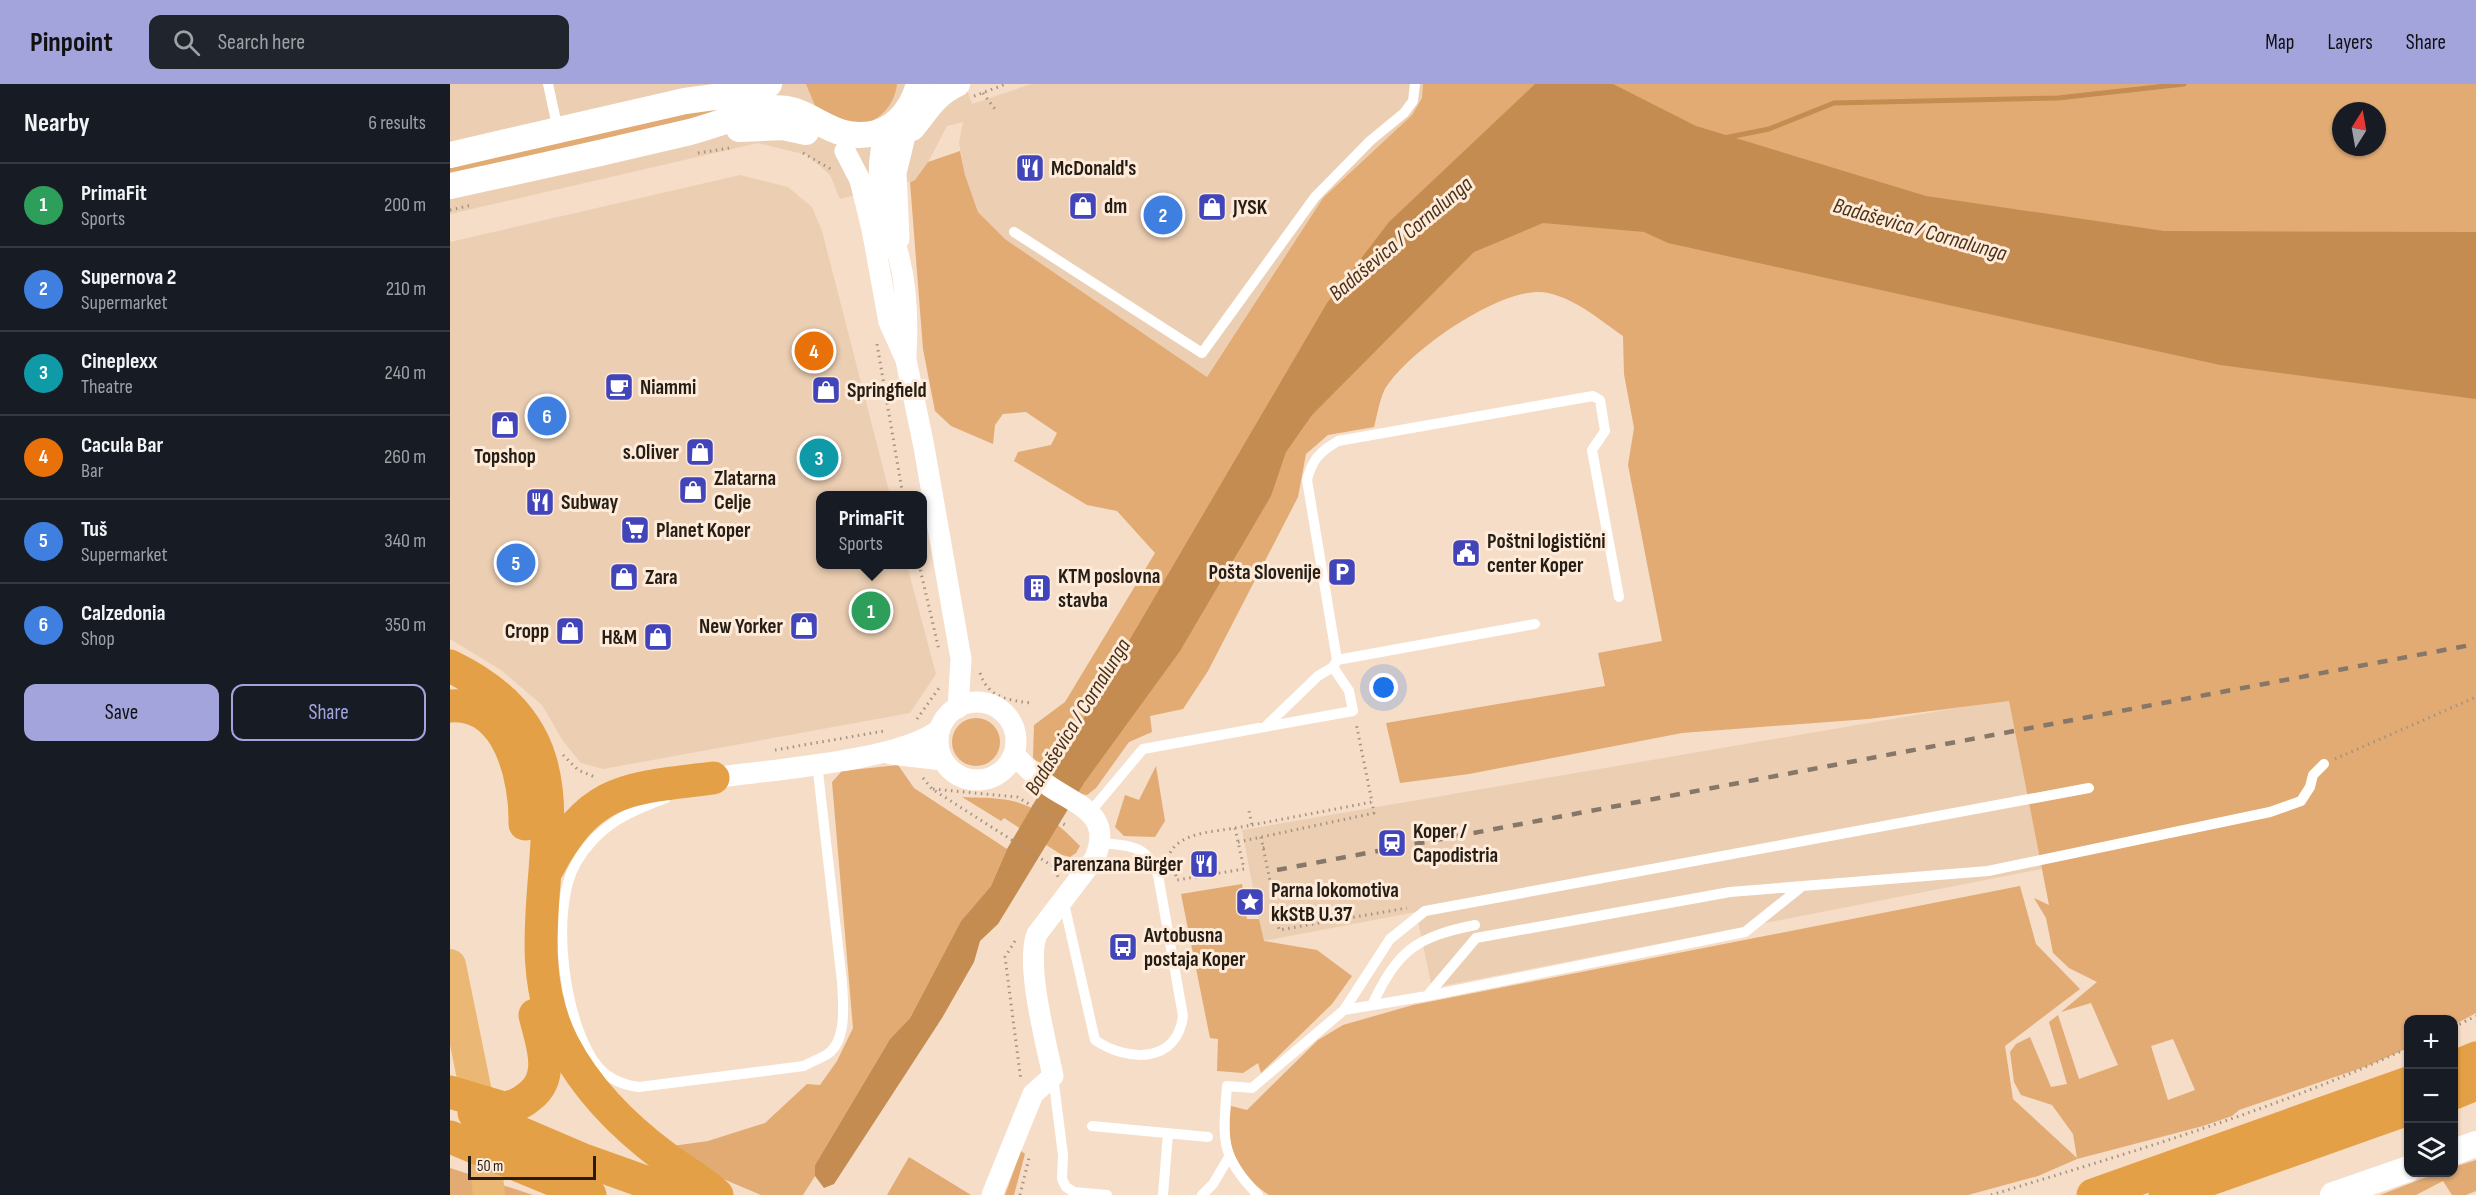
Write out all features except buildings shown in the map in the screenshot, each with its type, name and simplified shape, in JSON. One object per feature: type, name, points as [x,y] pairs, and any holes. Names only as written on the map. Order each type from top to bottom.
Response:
[{"type":"highway","points":[[450,666],[484,684],[507,702],[526,725],[537,747],[544,772],[547,810],[546,873],[540,938],[549,1001],[562,1042],[583,1076],[619,1120],[717,1195]]},
{"type":"highway","points":[[450,706],[470,708],[495,725],[513,750],[521,774],[525,800],[522,947],[545,1068],[541,1083],[534,1093],[512,1107],[495,1106],[450,1092]]},
{"type":"highway","points":[[546,873],[564,839],[596,805],[629,791],[713,778]]},
{"type":"highway","points":[[2458,1065],[2476,1058]]},
{"type":"highway","points":[[2458,1091],[2476,1084]]},
{"type":"highway","points":[[2093,1195],[2404,1085]]},
{"type":"highway","points":[[450,1102],[581,1159],[681,1195]]},
{"type":"highway","points":[[2165,1195],[2404,1111]]},
{"type":"highway","points":[[450,1137],[590,1195]]},
{"type":"highway","points":[[450,1159],[484,1163],[505,1161]]},
{"type":"main road","points":[[450,965],[480,1112],[489,1195]]},
{"type":"street","points":[[685,102],[727,84]]},
{"type":"street","points":[[450,155],[685,102],[743,93],[769,84]]},
{"type":"street","points":[[787,84],[802,142]]},
{"type":"street","points":[[920,85],[890,138],[878,177],[884,211],[898,252],[908,321],[906,360],[926,491]]},
{"type":"street","points":[[450,186],[772,127],[802,142],[845,151],[890,138],[941,92],[961,92]]},
{"type":"street","points":[[698,141],[769,109],[792,110],[810,117],[834,132],[890,138]]},
{"type":"street","points":[[890,138],[896,173],[900,226],[898,252]]},
{"type":"street","points":[[845,151],[860,180],[873,229],[889,322],[906,360]]},
{"type":"street","points":[[927,500],[958,708]]},
{"type":"street","points":[[951,660],[983,703]]},
{"type":"street","points":[[713,778],[914,749],[940,729],[949,715],[970,703],[983,703],[1002,711],[1012,725],[1016,744],[1014,754],[998,774],[983,780],[967,779],[954,772],[943,760],[938,745],[940,729]]},
{"type":"street","points":[[914,749],[943,760]]},
{"type":"street","points":[[992,1195],[1033,1094],[1053,1076],[1033,964],[1033,944],[1063,899],[1095,858],[1101,843],[1097,822],[1091,812],[1046,785],[1014,754]]},
{"type":"street","points":[[998,774],[1046,785]]},
{"type":"street","points":[[2458,1151],[2476,1144]]},
{"type":"street","points":[[2332,1195],[2404,1170]]},
{"type":"lane","points":[[548,84],[558,131]]},
{"type":"lane","points":[[1014,232],[1202,353],[1315,197],[1370,141],[1404,113],[1413,101],[1415,84]]},
{"type":"lane","points":[[1091,812],[1143,749],[1353,711],[1348,691],[1335,664],[1307,480],[1310,467],[1319,452],[1338,441],[1593,396],[1600,400],[1605,431],[1592,450],[1619,597]]},
{"type":"lane","points":[[1265,727],[1318,676],[1335,664],[1535,624]]},
{"type":"lane","points":[[713,778],[627,812],[600,832],[574,865],[568,883],[562,929],[572,1012],[591,1056],[616,1082],[639,1088],[739,1076],[804,1066],[828,1054],[839,1035],[844,1013],[817,763]]},
{"type":"lane","points":[[1427,996],[1476,938],[1730,892],[1988,872],[2270,812],[2301,801],[2310,787],[2313,775],[2324,764]]},
{"type":"lane","points":[[1258,1195],[1238,1175],[1228,1156],[1223,1136],[1227,1086],[1252,1088],[1344,1010],[1390,939],[1425,911],[2090,788]]},
{"type":"lane","points":[[1063,899],[1095,1040],[1111,1051],[1134,1055],[1161,1052],[1176,1040],[1181,1031],[1183,1016],[1158,875],[1152,859],[1141,849],[1101,843]]},
{"type":"lane","points":[[1344,1010],[1427,996],[1745,932],[1800,888]]},
{"type":"lane","points":[[1372,1005],[1387,973],[1396,960],[1421,941],[1436,934],[1475,925]]},
{"type":"lane","points":[[1053,1076],[1063,1155],[1062,1179],[1066,1187],[1074,1192],[1107,1195]]},
{"type":"lane","points":[[1092,1126],[1208,1137]]},
{"type":"lane","points":[[1163,1195],[1168,1133]]},
{"type":"lane","points":[[1202,1195],[1213,1184],[1228,1156]]},
{"type":"path","points":[[961,92],[983,93],[1006,84]]},
{"type":"path","points":[[983,93],[997,112]]},
{"type":"path","points":[[698,141],[730,147]]},
{"type":"path","points":[[802,142],[839,177]]},
{"type":"path","points":[[450,210],[473,204]]},
{"type":"path","points":[[921,569],[951,660]]},
{"type":"path","points":[[943,682],[931,704],[913,724],[917,767],[932,789],[1047,862]]},
{"type":"path","points":[[2324,764],[2476,697]]},
{"type":"path","points":[[1238,842],[1374,813],[1353,711]]},
{"type":"path","points":[[774,750],[889,730]]},
{"type":"path","points":[[558,745],[578,770],[595,778],[604,778]]},
{"type":"path","points":[[932,789],[1007,794],[1023,800],[1067,826]]},
{"type":"path","points":[[1235,828],[1244,869],[1177,880],[1170,853],[1174,845],[1182,839],[1235,828],[1372,802]]},
{"type":"path","points":[[1249,811],[1252,825]]},
{"type":"path","points":[[1261,837],[1279,930],[1405,908],[1425,911]]},
{"type":"path","points":[[1263,848],[1269,847]]},
{"type":"path","points":[[1271,886],[1276,885]]},
{"type":"path","points":[[2458,1024],[2476,1016]]},
{"type":"path","points":[[1991,1195],[2153,1146],[2364,1069],[2404,1050]]},
{"type":"shaded area","points":[[450,84],[965,84],[972,104],[1031,84],[1423,84],[1422,98],[1412,115],[1323,198],[1207,377],[1005,239],[978,212],[965,175],[959,143],[963,122],[947,126],[924,170],[915,180],[840,199],[830,175],[807,155],[758,143],[450,214]]},
{"type":"shaded area","points":[[806,84],[897,84],[893,99],[884,112],[871,121],[856,125],[841,121],[816,108]]},
{"type":"shaded area","points":[[1423,84],[2476,84],[2476,1013],[2458,1023],[2458,1015],[2404,1015],[2404,1050],[2367,1066],[2239,1110],[2232,1116],[2203,1126],[2077,1159],[2038,1176],[1968,1195],[1269,1195],[1257,1186],[1247,1177],[1234,1158],[1230,1135],[1231,1106],[1247,1110],[1318,1040],[1343,1025],[1413,1005],[2020,886],[2036,944],[2080,989],[2005,1046],[2013,1099],[2077,1158],[2073,1134],[2052,1105],[2021,1095],[2014,1082],[2010,1052],[2016,1044],[2030,1037],[2051,1087],[2067,1084],[2049,1022],[2058,1015],[2079,1079],[2118,1065],[2091,1003],[2061,1012],[2097,982],[2069,968],[2053,953],[2046,918],[2034,898],[2049,905],[2009,701],[1868,719],[1682,733],[1469,774],[1400,783],[1386,723],[1605,686],[1598,653],[1662,641],[1628,465],[1634,428],[1624,374],[1623,336],[1568,300],[1548,293],[1529,293],[1507,299],[1457,324],[1433,341],[1395,376],[1382,395],[1374,427],[1328,435],[1306,454],[1298,497],[1208,671],[1183,709],[1150,716],[1152,732],[1129,742],[1096,788],[1087,795],[1080,794],[1033,758],[1034,725],[1065,702],[1155,553],[1117,511],[1087,505],[1014,461],[1018,452],[1051,445],[1057,433],[1026,412],[1003,414],[995,425],[993,444],[951,426],[935,411],[923,349],[910,182],[915,180],[928,162],[960,151],[965,175],[978,212],[1005,239],[1207,377],[1323,198],[1412,115],[1422,98]],"holes":[[[2173,1039],[2195,1090],[2168,1100],[2151,1046]]]},
{"type":"shaded area","points":[[738,100],[741,110],[450,175],[450,165]]},
{"type":"shaded area","points":[[740,175],[788,187],[812,207],[822,231],[889,491],[816,491],[816,569],[908,569],[936,674],[910,713],[603,769],[581,763],[563,741],[542,705],[501,670],[450,639],[450,242]]},
{"type":"shaded area","points":[[2009,699],[2042,869],[1432,988],[1416,912],[1263,941],[1242,830]]},
{"type":"shaded area","points":[[976,718],[993,725],[1000,742],[993,759],[976,766],[959,759],[952,742],[959,725]]},
{"type":"shaded area","points":[[898,765],[914,788],[1007,849],[991,886],[961,921],[910,1018],[890,1039],[815,1165],[815,1176],[803,1195],[761,1195],[702,1170],[665,1147],[708,1141],[765,1123],[807,1084],[820,1085],[837,1061],[853,1028],[832,782],[842,771]]},
{"type":"shaded area","points":[[1156,766],[1165,821],[1155,837],[1124,836],[1115,827],[1125,795],[1139,800]]},
{"type":"shaded area","points":[[962,797],[995,798],[1023,804],[1054,822],[1080,846],[1070,857],[1062,855],[1004,818],[1001,821]]},
{"type":"shaded area","points":[[1242,884],[1247,919],[1259,919],[1264,941],[1317,950],[1352,976],[1332,1004],[1261,1073],[1258,1063],[1243,1073],[1217,1071],[1218,1039],[1210,1038],[1181,894]]},
{"type":"shaded area","points":[[1021,1151],[1025,1154],[1014,1195],[1005,1195]]},
{"type":"shaded area","points":[[909,1157],[971,1195],[887,1195]]},
{"type":"shaded area","points":[[2476,1160],[2476,1191],[2466,1195],[2452,1195],[2443,1181],[2416,1195],[2380,1195],[2427,1177],[2458,1177],[2458,1166]]},
{"type":"shaded area","points":[[450,1168],[533,1195],[450,1195]]},
{"type":"water","name":"Badaševica / Cornalunga","points":[[1535,84],[1613,84],[1696,126],[1926,196],[2164,231],[2476,232],[2476,399],[2220,365],[1668,243],[1644,232],[1543,223],[1474,252],[1312,415],[1286,452],[1271,496],[1180,651],[1084,783],[998,924],[980,941],[974,962],[942,1018],[834,1184],[824,1188],[815,1176],[815,1165],[890,1039],[910,1018],[961,921],[991,886],[1007,849],[1327,303],[1389,222]]},
{"type":"waterway","points":[[1724,138],[1769,129],[1834,103],[2058,98],[2184,84]]},
{"type":"railway","points":[[1277,870],[2476,644]]},
{"type":"place","name":"McDonald's","points":[[1030,168]]},
{"type":"place","name":"dm","points":[[1083,206]]},
{"type":"place","name":"JYSK","points":[[1212,207]]},
{"type":"place","name":"Supernova 2","points":[[1163,215]]},
{"type":"place","name":"Cacula Bar","points":[[814,351]]},
{"type":"place","name":"Niammi","points":[[619,387]]},
{"type":"place","name":"Springfield","points":[[826,390]]},
{"type":"place","name":"Calzedonia","points":[[547,416]]},
{"type":"place","name":"Topshop","points":[[505,425]]},
{"type":"place","name":"s.Oliver","points":[[700,452]]},
{"type":"place","name":"Cineplexx","points":[[819,458]]},
{"type":"place","name":"Zlatarna Celje","points":[[693,490]]},
{"type":"place","name":"Subway","points":[[540,502]]},
{"type":"place","name":"Planet Koper","points":[[635,530]]},
{"type":"place","name":"Poštni logistični center Koper","points":[[1466,553]]},
{"type":"place","name":"Tuš","points":[[516,563]]},
{"type":"place","name":"Pošta Slovenije","points":[[1342,572]]},
{"type":"place","name":"Zara","points":[[624,577]]},
{"type":"place","name":"KTM poslovna stavba","points":[[1037,588]]},
{"type":"place","name":"PrimaFit","points":[[871,611]]},
{"type":"place","name":"New Yorker","points":[[804,626]]},
{"type":"place","name":"Cropp","points":[[570,631]]},
{"type":"place","name":"H&M","points":[[658,637]]},
{"type":"place","name":"Koper / Capodistria","points":[[1392,843]]},
{"type":"place","name":"Parenzana Bürger","points":[[1204,864]]},
{"type":"place","name":"Parna lokomotiva kkStB U.37","points":[[1250,902]]},
{"type":"place","name":"Avtobusna postaja Koper","points":[[1123,947]]}]
